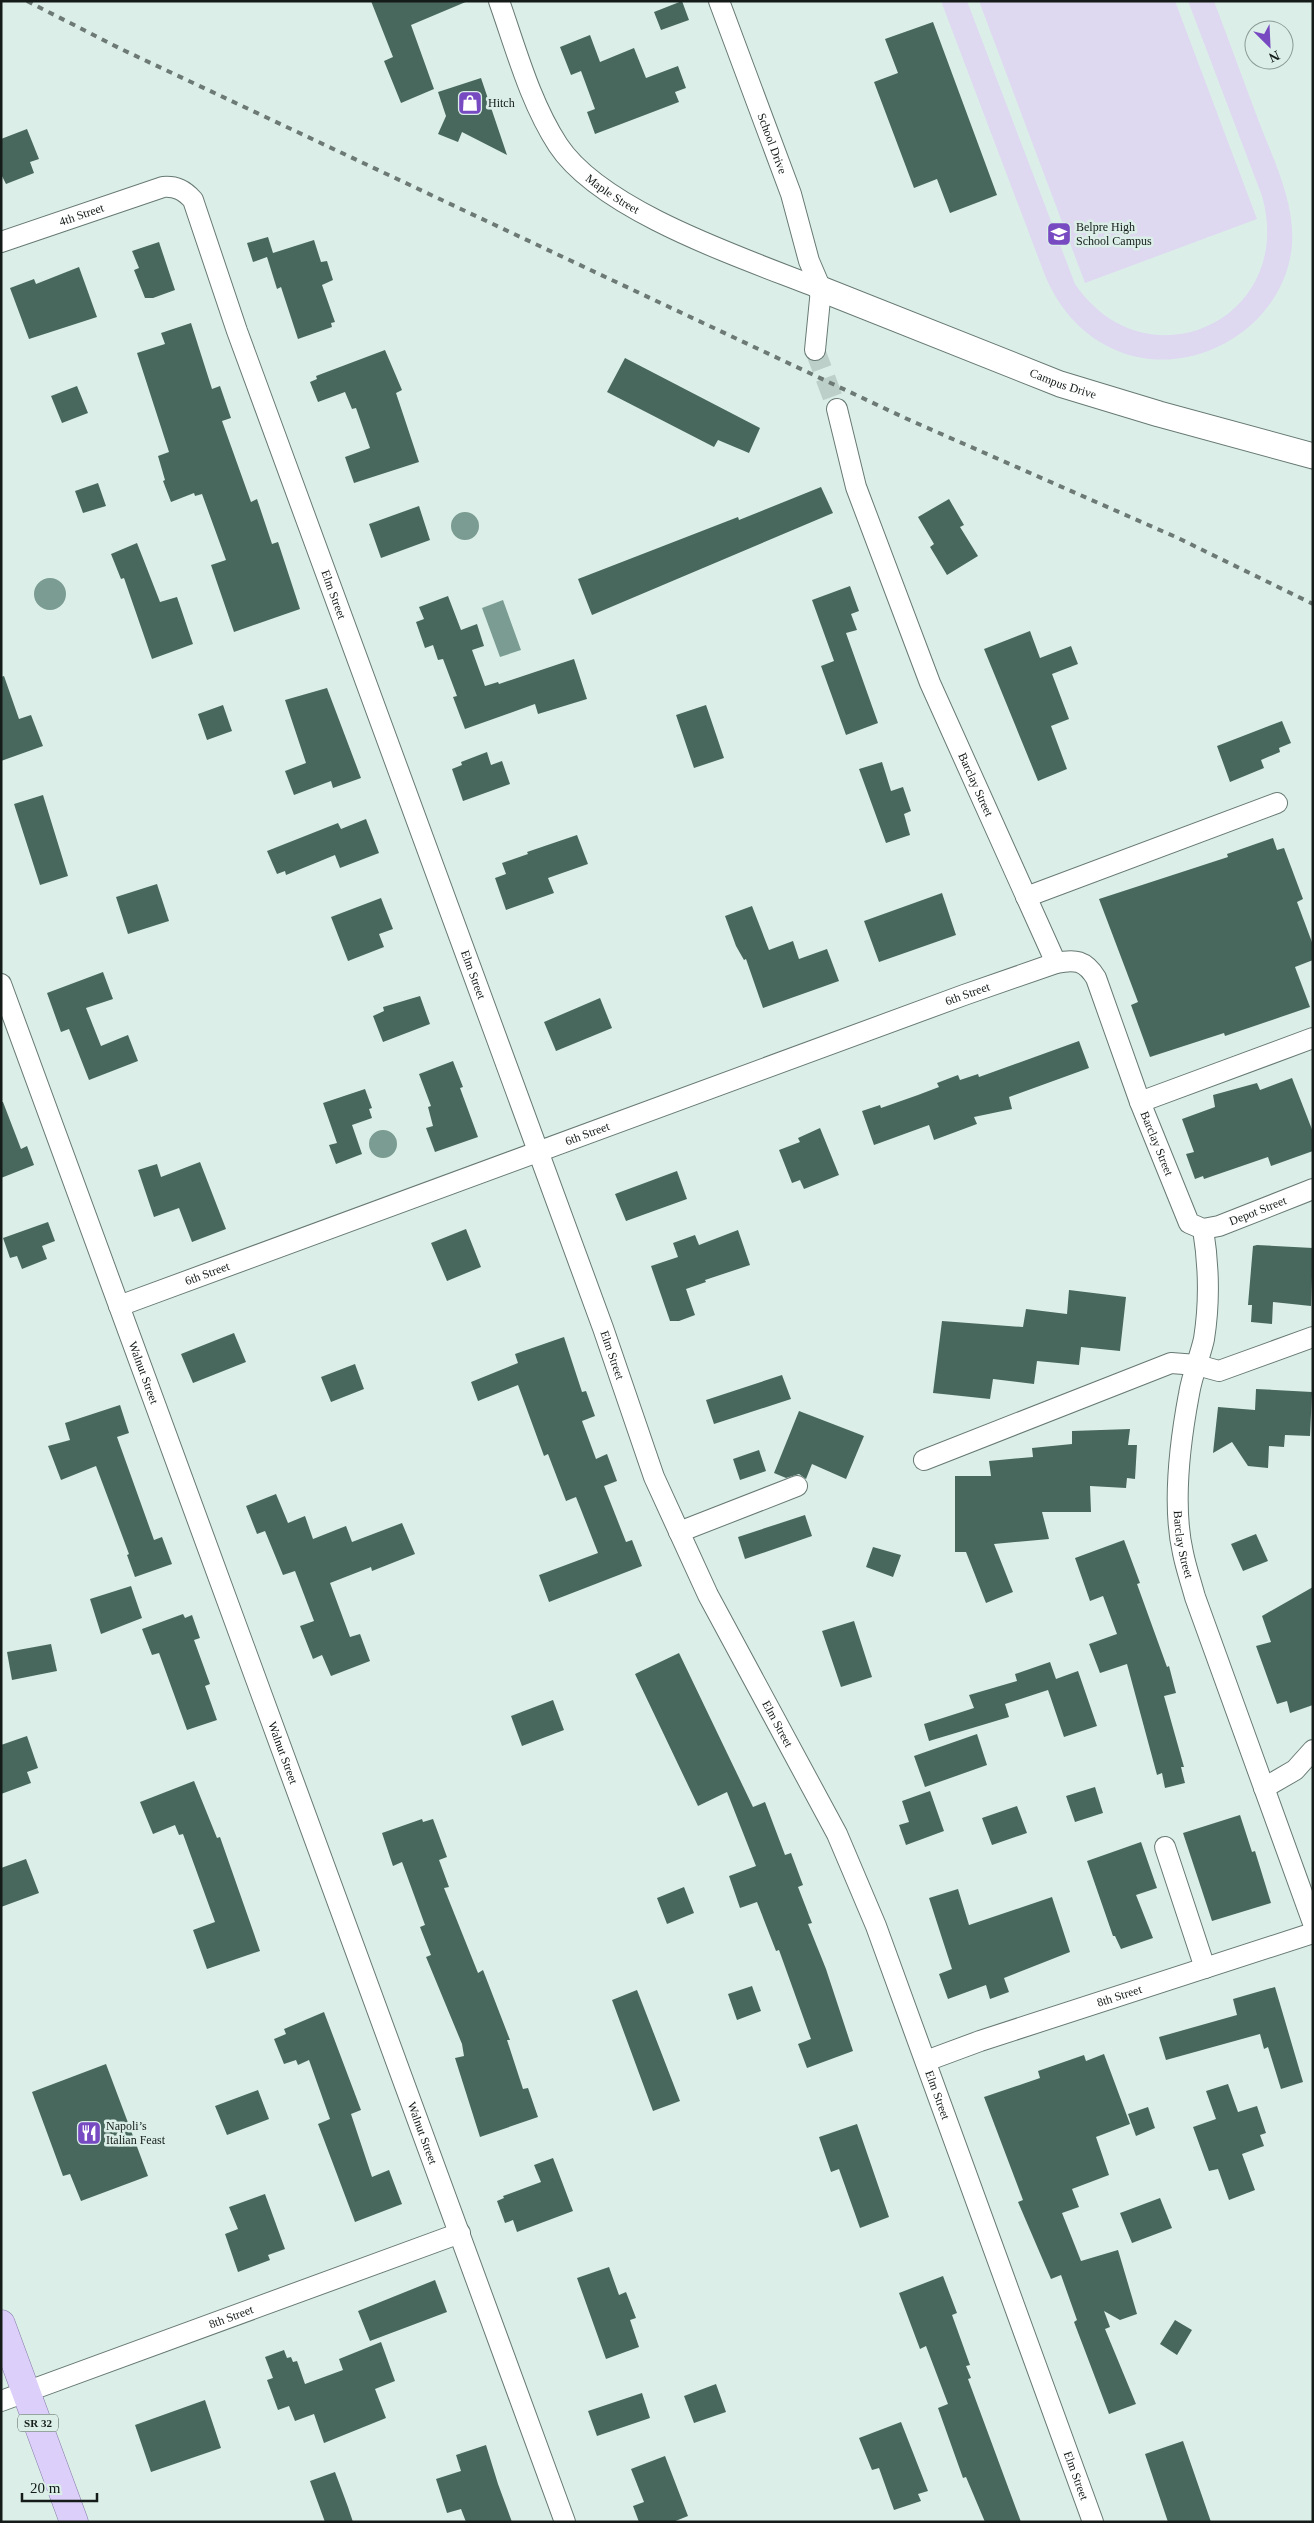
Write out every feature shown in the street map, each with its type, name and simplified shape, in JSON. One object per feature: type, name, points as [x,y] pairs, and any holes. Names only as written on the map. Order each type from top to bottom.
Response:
[{"type":"main road","name":"SR 32","points":[[1,2324],[74,2522]]},
{"type":"street","name":"Maple Street","points":[[499,1],[535,101],[547,126],[559,147],[596,186],[654,219],[821,289]]},
{"type":"street","name":"School Drive","points":[[719,1],[791,194],[809,260],[821,289]]},
{"type":"street","name":"Elm Street","points":[[162,187],[174,186],[186,192],[193,200],[237,331],[603,1328],[654,1477],[708,1595],[749,1675],[837,1834],[892,1966],[1093,2522]]},
{"type":"street","name":"4th Street","points":[[1,242],[162,187]]},
{"type":"street","points":[[815,350],[821,289]]},
{"type":"street","name":"Campus Drive","points":[[821,289],[1060,384],[1159,414],[1313,456]]},
{"type":"street","name":"Barclay Street","points":[[837,409],[856,486],[930,683],[1056,963],[1078,960],[1090,968],[1096,978],[1140,1102],[1185,1216],[1196,1227],[1203,1229],[1210,1292],[1204,1340],[1189,1393],[1178,1475],[1178,1517],[1183,1552],[1195,1597],[1313,1923]]},
{"type":"street","points":[[1026,897],[1277,803]]},
{"type":"street","name":"6th Street","points":[[119,1306],[1056,963]]},
{"type":"street","name":"Walnut Street","points":[[1,984],[566,2522]]},
{"type":"street","points":[[1140,1102],[1313,1038]]},
{"type":"street","name":"Depot Street","points":[[1203,1229],[1219,1226],[1313,1190]]},
{"type":"street","points":[[924,1460],[1171,1363],[1197,1365],[1219,1372],[1313,1337]]},
{"type":"street","points":[[679,1532],[797,1486]]},
{"type":"street","points":[[1264,1788],[1295,1770],[1313,1750]]},
{"type":"street","points":[[1165,1847],[1205,1968]]},
{"type":"street","name":"8th Street","points":[[926,2061],[980,2041],[1313,1933]]},
{"type":"street","name":"8th Street","points":[[1,2401],[26,2390],[198,2330],[460,2233]]},
{"type":"shaded area","points":[[941,1],[967,1],[1075,284],[1105,315],[1140,332],[1175,335],[1209,326],[1237,306],[1258,276],[1267,239],[1262,196],[1188,1],[1214,1],[1277,167],[1287,197],[1292,229],[1292,245],[1285,275],[1271,302],[1252,324],[1227,342],[1200,354],[1170,359],[1140,358],[1111,348],[1090,335],[1072,319],[1058,300],[1046,278]]},
{"type":"shaded area","points":[[979,1],[1175,1],[1257,219],[1085,283]]},
{"type":"shaded area","points":[[465,512],[475,516],[479,526],[475,536],[465,540],[455,536],[451,526],[455,516]]},
{"type":"shaded area","points":[[50,578],[62,582],[66,594],[62,606],[50,610],[38,606],[34,594],[38,582]]},
{"type":"shaded area","points":[[503,600],[521,650],[500,657],[482,608]]},
{"type":"shaded area","points":[[383,1130],[393,1134],[397,1144],[393,1154],[383,1158],[373,1154],[369,1144],[373,1134]]},
{"type":"building","points":[[371,1],[468,1],[411,25],[434,89],[401,103],[384,61],[393,57]]},
{"type":"building","points":[[682,1],[689,20],[661,30],[654,12]]},
{"type":"building","points":[[933,22],[997,195],[950,213],[937,179],[914,188],[874,82],[898,73],[885,39]]},
{"type":"building","points":[[590,35],[600,62],[634,48],[646,78],[678,66],[686,88],[675,92],[679,102],[595,134],[587,112],[595,109],[581,71],[571,75],[560,47]]},
{"type":"building","points":[[481,78],[507,155],[462,132],[458,142],[438,134],[446,116],[438,92]]},
{"type":"building","points":[[27,129],[39,159],[30,162],[34,173],[6,184],[1,174],[1,139]]},
{"type":"building","points":[[268,237],[273,253],[314,240],[321,262],[327,261],[333,280],[322,285],[335,322],[331,323],[332,327],[298,339],[281,287],[277,289],[267,257],[253,262],[247,243]]},
{"type":"building","points":[[159,242],[175,290],[153,298],[145,298],[134,270],[139,268],[132,251]]},
{"type":"building","points":[[79,267],[97,317],[29,339],[10,288],[34,279],[36,284]]},
{"type":"building","points":[[191,323],[212,389],[220,386],[231,418],[222,421],[251,502],[257,499],[272,544],[278,542],[300,609],[234,632],[211,565],[226,560],[202,494],[195,496],[194,493],[171,502],[163,481],[165,480],[158,456],[169,452],[137,353],[165,344],[161,333]]},
{"type":"building","points":[[385,350],[402,390],[396,393],[419,462],[354,483],[345,457],[370,448],[356,408],[352,409],[345,392],[318,402],[310,382],[317,379],[316,376]]},
{"type":"building","points":[[625,358],[760,428],[749,453],[718,440],[714,447],[607,392]]},
{"type":"building","points":[[77,386],[88,413],[62,423],[51,396]]},
{"type":"building","points":[[98,483],[106,506],[83,513],[75,491]]},
{"type":"building","points":[[821,487],[833,513],[592,615],[578,579],[738,517],[739,520]]},
{"type":"building","points":[[949,499],[964,525],[960,527],[978,556],[947,575],[930,547],[934,544],[918,517]]},
{"type":"building","points":[[419,506],[430,540],[381,558],[369,524]]},
{"type":"building","points":[[137,543],[160,602],[177,597],[193,644],[152,659],[124,578],[121,579],[111,554]]},
{"type":"building","points":[[850,586],[859,611],[851,614],[857,630],[846,633],[878,723],[846,735],[821,666],[834,661],[812,600]]},
{"type":"building","points":[[448,596],[461,630],[477,624],[484,646],[472,650],[485,686],[498,682],[499,684],[574,659],[587,699],[538,714],[535,704],[465,729],[453,697],[457,696],[443,659],[438,660],[433,645],[425,648],[416,622],[424,619],[419,607]]},
{"type":"building","points":[[1030,631],[1040,658],[1071,646],[1078,664],[1052,674],[1069,719],[1051,726],[1067,769],[1038,781],[984,649]]},
{"type":"building","points":[[4,676],[19,719],[31,715],[43,746],[1,761],[1,677]]},
{"type":"building","points":[[327,688],[361,778],[333,788],[331,781],[294,795],[285,771],[306,763],[285,700]]},
{"type":"building","points":[[223,705],[232,731],[207,740],[198,714]]},
{"type":"building","points":[[706,705],[724,758],[694,768],[676,715]]},
{"type":"building","points":[[1282,721],[1291,743],[1279,748],[1280,752],[1261,760],[1264,768],[1230,782],[1217,746]]},
{"type":"building","points":[[487,752],[491,765],[502,761],[510,784],[463,801],[452,769],[462,765],[461,762]]},
{"type":"building","points":[[882,762],[891,791],[903,787],[911,811],[904,814],[910,835],[886,843],[859,769]]},
{"type":"building","points":[[43,795],[68,876],[40,885],[14,804]]},
{"type":"building","points":[[366,819],[379,853],[340,868],[335,855],[286,875],[285,871],[277,874],[267,851],[338,823],[341,829]]},
{"type":"building","points":[[577,835],[588,864],[548,878],[554,893],[506,910],[495,878],[506,874],[502,863],[528,854],[527,852]]},
{"type":"building","points":[[1273,838],[1277,850],[1284,848],[1303,899],[1297,902],[1313,945],[1313,960],[1295,967],[1310,1007],[1225,1036],[1224,1033],[1150,1057],[1131,1005],[1138,1002],[1099,899],[1228,857],[1227,854]]},
{"type":"building","points":[[157,884],[169,921],[128,934],[116,897]]},
{"type":"building","points":[[942,893],[956,935],[879,962],[864,921]]},
{"type":"building","points":[[381,898],[393,929],[379,934],[384,947],[348,961],[331,917]]},
{"type":"building","points":[[752,906],[769,950],[793,941],[799,959],[827,949],[839,981],[763,1008],[746,959],[744,960],[736,946],[725,916]]},
{"type":"building","points":[[103,972],[113,999],[86,1008],[101,1046],[128,1035],[138,1061],[89,1080],[69,1029],[61,1032],[47,993]]},
{"type":"building","points":[[420,996],[430,1024],[383,1042],[373,1016],[384,1011],[383,1007]]},
{"type":"building","points":[[600,998],[612,1028],[556,1051],[544,1022]]},
{"type":"building","points":[[1079,1041],[1089,1068],[1009,1097],[1012,1109],[974,1117],[977,1124],[934,1140],[929,1125],[874,1145],[862,1111],[880,1105],[881,1108],[918,1095],[939,1087],[937,1083],[958,1075],[960,1080],[978,1074],[979,1077]]},
{"type":"building","points":[[453,1061],[463,1087],[460,1088],[478,1137],[435,1152],[426,1128],[433,1126],[428,1107],[431,1106],[419,1074]]},
{"type":"building","points":[[1292,1078],[1313,1132],[1313,1151],[1271,1166],[1268,1157],[1204,1179],[1203,1176],[1195,1179],[1186,1154],[1194,1152],[1182,1119],[1215,1107],[1213,1095],[1257,1083],[1260,1090]]},
{"type":"building","points":[[365,1089],[372,1108],[369,1109],[372,1118],[352,1125],[362,1154],[336,1164],[329,1145],[337,1143],[323,1103]]},
{"type":"building","points":[[1,1102],[3,1102],[21,1149],[27,1146],[34,1165],[1,1178]]},
{"type":"building","points":[[820,1128],[839,1175],[804,1189],[800,1180],[792,1183],[779,1150],[800,1142],[798,1138]]},
{"type":"building","points":[[200,1162],[226,1229],[192,1242],[179,1208],[154,1217],[138,1170],[157,1164],[161,1177]]},
{"type":"building","points":[[677,1171],[687,1199],[626,1221],[615,1194]]},
{"type":"building","points":[[48,1222],[55,1241],[42,1246],[47,1259],[22,1269],[17,1256],[10,1258],[3,1238]]},
{"type":"building","points":[[466,1229],[481,1267],[447,1281],[431,1243]]},
{"type":"building","points":[[738,1230],[750,1265],[705,1280],[706,1282],[686,1289],[695,1315],[679,1321],[670,1321],[651,1266],[678,1257],[673,1243],[695,1235],[699,1245]]},
{"type":"building","points":[[1253,1246],[1313,1248],[1311,1306],[1273,1302],[1272,1324],[1251,1322],[1252,1305],[1248,1305]]},
{"type":"building","points":[[1069,1290],[1126,1297],[1120,1351],[1081,1347],[1079,1365],[1037,1361],[1034,1384],[993,1379],[990,1399],[933,1393],[942,1321],[1023,1327],[1026,1309],[1067,1314]]},
{"type":"building","points":[[234,1333],[246,1362],[193,1383],[181,1354]]},
{"type":"building","points":[[564,1337],[582,1392],[586,1391],[595,1416],[582,1421],[596,1459],[607,1454],[617,1481],[604,1486],[626,1542],[632,1540],[642,1566],[549,1602],[539,1575],[598,1553],[576,1497],[566,1501],[548,1454],[544,1456],[518,1385],[478,1401],[471,1382],[518,1363],[515,1354]]},
{"type":"building","points":[[355,1364],[364,1389],[331,1402],[321,1377]]},
{"type":"building","points":[[782,1375],[791,1399],[714,1424],[706,1400]]},
{"type":"building","points":[[1256,1389],[1312,1392],[1310,1436],[1285,1435],[1284,1447],[1269,1446],[1268,1468],[1248,1466],[1232,1442],[1213,1453],[1218,1407],[1255,1410]]},
{"type":"building","points":[[120,1405],[129,1433],[117,1437],[154,1540],[162,1537],[172,1564],[135,1577],[127,1555],[129,1554],[96,1466],[61,1480],[48,1446],[70,1440],[65,1423]]},
{"type":"building","points":[[799,1411],[864,1436],[846,1479],[812,1464],[806,1479],[799,1474],[786,1478],[774,1473]]},
{"type":"building","points":[[1130,1429],[1128,1445],[1137,1445],[1135,1479],[1127,1478],[1126,1488],[1090,1486],[1091,1512],[1042,1512],[1049,1539],[994,1544],[1013,1592],[986,1603],[966,1552],[955,1552],[955,1476],[991,1476],[989,1461],[1033,1457],[1032,1448],[1072,1444],[1072,1431]]},
{"type":"building","points":[[759,1450],[766,1471],[740,1480],[733,1459]]},
{"type":"building","points":[[276,1494],[288,1523],[305,1516],[313,1539],[346,1526],[352,1542],[402,1523],[415,1554],[372,1571],[371,1567],[330,1583],[350,1637],[360,1634],[370,1661],[331,1676],[322,1655],[313,1659],[300,1626],[314,1621],[295,1571],[283,1575],[265,1531],[257,1534],[246,1506]]},
{"type":"building","points":[[805,1515],[812,1536],[745,1559],[738,1537]]},
{"type":"building","points":[[1256,1534],[1268,1561],[1243,1571],[1231,1544]]},
{"type":"building","points":[[1124,1540],[1140,1583],[1137,1584],[1167,1667],[1169,1666],[1176,1693],[1164,1696],[1184,1767],[1181,1767],[1185,1783],[1165,1788],[1162,1773],[1157,1775],[1127,1664],[1100,1673],[1089,1644],[1117,1634],[1103,1596],[1090,1601],[1075,1558]]},
{"type":"building","points":[[873,1547],[901,1555],[893,1577],[866,1567]]},
{"type":"building","points":[[131,1586],[142,1618],[101,1634],[90,1599]]},
{"type":"building","points":[[1313,1587],[1313,1705],[1290,1713],[1287,1701],[1277,1704],[1256,1646],[1271,1642],[1262,1616]]},
{"type":"building","points":[[183,1614],[185,1618],[192,1615],[200,1638],[194,1640],[210,1684],[205,1686],[217,1720],[187,1730],[159,1653],[152,1655],[142,1629]]},
{"type":"building","points":[[854,1621],[872,1677],[841,1687],[822,1631]]},
{"type":"building","points":[[51,1644],[57,1671],[12,1680],[7,1652]]},
{"type":"building","points":[[679,1653],[753,1807],[765,1802],[785,1855],[791,1853],[803,1885],[798,1887],[812,1923],[808,1924],[826,1969],[853,2051],[807,2068],[798,2044],[811,2039],[779,1950],[776,1951],[757,1902],[740,1908],[729,1876],[756,1866],[727,1792],[698,1806],[635,1674]]},
{"type":"building","points":[[1050,1662],[1056,1679],[1078,1671],[1097,1726],[1064,1737],[1048,1690],[1005,1704],[1009,1717],[929,1741],[924,1724],[974,1708],[969,1695],[1017,1681],[1015,1674]]},
{"type":"building","points":[[553,1700],[564,1730],[522,1746],[511,1716]]},
{"type":"building","points":[[977,1734],[987,1765],[925,1787],[914,1756]]},
{"type":"building","points":[[27,1736],[38,1768],[27,1772],[31,1783],[1,1794],[1,1745]]},
{"type":"building","points":[[194,1781],[217,1838],[220,1837],[260,1951],[207,1969],[193,1930],[215,1922],[183,1834],[179,1835],[175,1825],[153,1834],[140,1802]]},
{"type":"building","points":[[1095,1787],[1103,1813],[1075,1822],[1066,1796]]},
{"type":"building","points":[[930,1791],[944,1831],[906,1845],[899,1825],[909,1822],[902,1801]]},
{"type":"building","points":[[1017,1806],[1027,1833],[992,1845],[982,1818]]},
{"type":"building","points":[[1240,1815],[1252,1852],[1255,1851],[1271,1903],[1212,1921],[1183,1833]]},
{"type":"building","points":[[422,1819],[423,1822],[433,1819],[447,1857],[439,1860],[449,1887],[444,1888],[478,1973],[483,1970],[510,2040],[507,2040],[523,2089],[528,2088],[538,2117],[480,2137],[455,2058],[464,2056],[462,2044],[426,1957],[431,1955],[420,1927],[425,1925],[402,1862],[393,1866],[382,1833]]},
{"type":"building","points":[[1141,1842],[1157,1888],[1136,1895],[1153,1938],[1121,1949],[1115,1936],[1113,1936],[1087,1861]]},
{"type":"building","points":[[26,1859],[39,1893],[1,1907],[1,1868]]},
{"type":"building","points":[[684,1887],[694,1913],[667,1924],[657,1898]]},
{"type":"building","points":[[958,1889],[969,1925],[1052,1897],[1070,1952],[1004,1978],[1009,1992],[990,1999],[986,1985],[948,1999],[939,1974],[952,1969],[929,1898]]},
{"type":"building","points":[[752,1986],[761,2011],[737,2020],[728,1994]]},
{"type":"building","points":[[1275,1987],[1303,2082],[1281,2089],[1268,2047],[1264,2049],[1260,2034],[1166,2060],[1159,2037],[1237,2015],[1233,1999]]},
{"type":"building","points":[[637,1990],[680,2101],[653,2111],[612,2000]]},
{"type":"building","points":[[324,2012],[361,2110],[351,2114],[372,2177],[389,2170],[402,2204],[355,2222],[318,2124],[330,2119],[309,2060],[298,2065],[296,2060],[284,2064],[274,2039],[286,2034],[284,2029]]},
{"type":"building","points":[[1104,2054],[1130,2124],[1096,2137],[1109,2175],[1072,2189],[1079,2207],[1062,2213],[1081,2261],[1118,2250],[1137,2314],[1120,2320],[1104,2311],[1110,2327],[1105,2329],[1136,2404],[1109,2414],[1074,2322],[1077,2320],[1061,2275],[1051,2279],[1018,2202],[1023,2200],[984,2097],[1040,2078],[1038,2071],[1084,2055],[1086,2061]]},
{"type":"building","name":"Napoli’s Italian Feast","points":[[106,2064],[148,2176],[81,2201],[70,2174],[63,2176],[32,2092]]},
{"type":"building","points":[[1228,2084],[1238,2112],[1257,2106],[1266,2133],[1260,2135],[1264,2146],[1242,2154],[1255,2190],[1229,2200],[1218,2169],[1209,2171],[1193,2127],[1216,2119],[1206,2091]]},
{"type":"building","points":[[258,2090],[269,2119],[227,2135],[215,2106]]},
{"type":"building","points":[[1148,2107],[1155,2128],[1136,2136],[1128,2114]]},
{"type":"building","points":[[857,2124],[889,2217],[860,2228],[839,2169],[831,2172],[819,2137]]},
{"type":"building","points":[[553,2158],[573,2211],[517,2232],[513,2220],[505,2223],[497,2201],[504,2198],[503,2196],[541,2182],[534,2165]]},
{"type":"building","points":[[265,2194],[285,2249],[268,2255],[270,2260],[238,2272],[225,2234],[238,2229],[229,2207]]},
{"type":"building","points":[[1160,2198],[1172,2228],[1132,2243],[1120,2213]]},
{"type":"building","points":[[609,2267],[619,2295],[626,2292],[636,2318],[630,2320],[639,2347],[606,2359],[577,2278]]},
{"type":"building","points":[[943,2276],[957,2313],[952,2315],[970,2365],[966,2366],[971,2378],[968,2379],[1021,2522],[985,2522],[966,2477],[963,2478],[938,2408],[948,2404],[926,2346],[920,2349],[899,2293]]},
{"type":"building","points":[[435,2280],[447,2312],[370,2341],[358,2311]]},
{"type":"building","points":[[1175,2320],[1192,2330],[1177,2355],[1160,2344]]},
{"type":"building","points":[[381,2342],[395,2381],[375,2389],[386,2418],[324,2443],[314,2414],[295,2421],[289,2406],[278,2410],[267,2380],[273,2378],[265,2357],[284,2350],[287,2358],[291,2357],[293,2362],[297,2361],[305,2384],[343,2370],[339,2359]]},
{"type":"building","points":[[716,2384],[726,2412],[694,2423],[684,2396]]},
{"type":"building","points":[[642,2393],[650,2418],[597,2436],[588,2411]]},
{"type":"building","points":[[205,2400],[221,2448],[151,2472],[135,2425]]},
{"type":"building","points":[[901,2422],[928,2491],[918,2494],[921,2501],[894,2510],[879,2468],[872,2470],[859,2438]]},
{"type":"building","points":[[1183,2441],[1211,2522],[1168,2522],[1145,2454]]},
{"type":"building","points":[[486,2445],[512,2522],[466,2522],[461,2509],[447,2513],[436,2479],[461,2471],[456,2455]]},
{"type":"building","points":[[665,2456],[688,2516],[673,2522],[639,2522],[633,2506],[644,2502],[631,2469]]},
{"type":"building","points":[[335,2472],[353,2522],[325,2522],[310,2481]]},
{"type":"tunnel","points":[[815,350],[837,409]]},
{"type":"railway","points":[[27,1],[121,49],[905,418],[1178,538],[1313,604]]},
{"type":"place","name":"Hitch","points":[[470,103]]},
{"type":"place","name":"Belpre High School Campus","points":[[1059,234]]},
{"type":"place","name":"Napoli’s Italian Feast","points":[[89,2133]]}]
